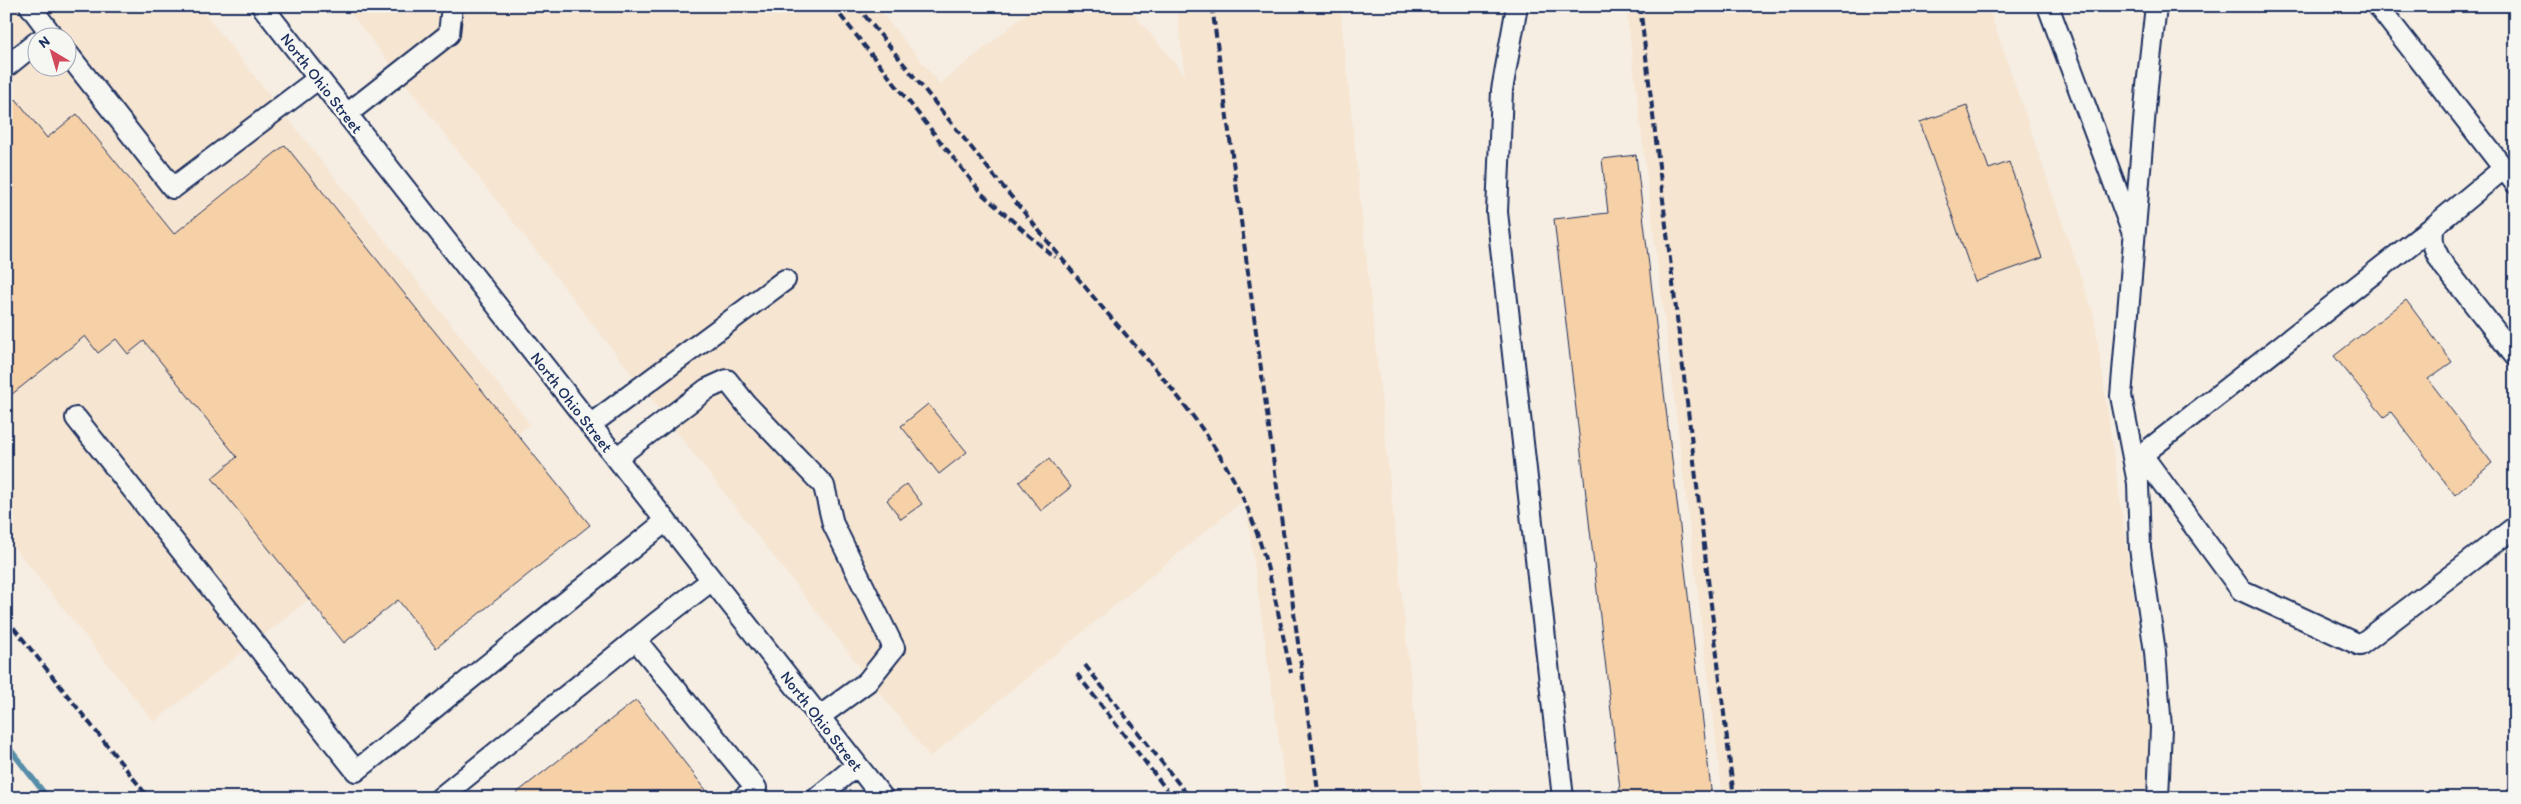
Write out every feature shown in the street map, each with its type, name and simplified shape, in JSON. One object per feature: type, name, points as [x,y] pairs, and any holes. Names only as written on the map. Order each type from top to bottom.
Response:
[{"type":"street","points":[[30,6],[41,28]]},
{"type":"street","name":"North Ohio Street","points":[[262,6],[883,798]]},
{"type":"street","points":[[347,114],[449,34],[452,6]]},
{"type":"street","points":[[1517,6],[1502,90],[1497,212],[1563,798]]},
{"type":"street","points":[[2048,6],[2134,237]]},
{"type":"street","points":[[2156,6],[2121,396],[2138,458],[2140,548],[2156,652],[2161,728],[2158,798]]},
{"type":"street","points":[[2138,458],[2434,226],[2509,176],[2378,6]]},
{"type":"street","points":[[6,66],[28,50]]},
{"type":"street","points":[[78,67],[173,188],[319,78]]},
{"type":"street","points":[[2434,226],[2431,237],[2435,252],[2515,356]]},
{"type":"street","points":[[590,425],[785,280]]},
{"type":"street","points":[[616,458],[707,389],[728,380],[746,404],[824,486],[833,524],[894,648],[867,682],[819,717]]},
{"type":"street","points":[[76,418],[356,771],[666,521]]},
{"type":"street","points":[[2138,458],[2241,590],[2360,644],[2515,527]]},
{"type":"street","points":[[440,798],[712,580]]},
{"type":"street","points":[[636,640],[756,788],[743,798]]},
{"type":"street","points":[[817,798],[857,765]]},
{"type":"shaded area","points":[[6,6],[199,6],[530,424],[154,722],[6,537]]},
{"type":"shaded area","points":[[345,6],[876,6],[940,84],[1036,6],[1127,6],[1185,75],[1176,6],[1340,6],[1423,798],[1287,798],[1245,499],[930,757]]},
{"type":"shaded area","points":[[1626,6],[1988,6],[2094,315],[2149,707],[2150,798],[1723,798]]},
{"type":"building","points":[[16,99],[47,138],[77,114],[174,234],[285,145],[590,525],[436,648],[398,600],[344,643],[212,478],[237,457],[144,341],[128,354],[116,339],[98,353],[85,336],[6,399],[6,107]]},
{"type":"building","points":[[1967,106],[1989,169],[2009,162],[2042,258],[1975,282],[1920,122]]},
{"type":"building","points":[[1636,155],[1712,798],[1621,798],[1554,219],[1608,213],[1602,159]]},
{"type":"building","points":[[2406,300],[2452,362],[2428,379],[2492,463],[2455,495],[2391,412],[2384,417],[2334,356]]},
{"type":"building","points":[[928,404],[967,452],[939,474],[901,426]]},
{"type":"building","points":[[1049,459],[1071,487],[1041,511],[1019,482]]},
{"type":"building","points":[[907,484],[922,504],[901,519],[887,500]]},
{"type":"building","points":[[636,700],[706,790],[696,798],[510,798]]},
{"type":"waterway","points":[[6,744],[48,798]]},
{"type":"railway","points":[[833,6],[982,194],[1055,258]]},
{"type":"railway","points":[[857,6],[1065,263],[1172,389],[1223,460],[1247,508],[1264,554],[1291,673]]},
{"type":"railway","points":[[1212,6],[1319,798]]},
{"type":"railway","points":[[1640,6],[1734,798]]},
{"type":"railway","points":[[6,618],[149,798]]},
{"type":"railway","points":[[1085,665],[1190,798]]},
{"type":"railway","points":[[1077,674],[1173,798]]}]
